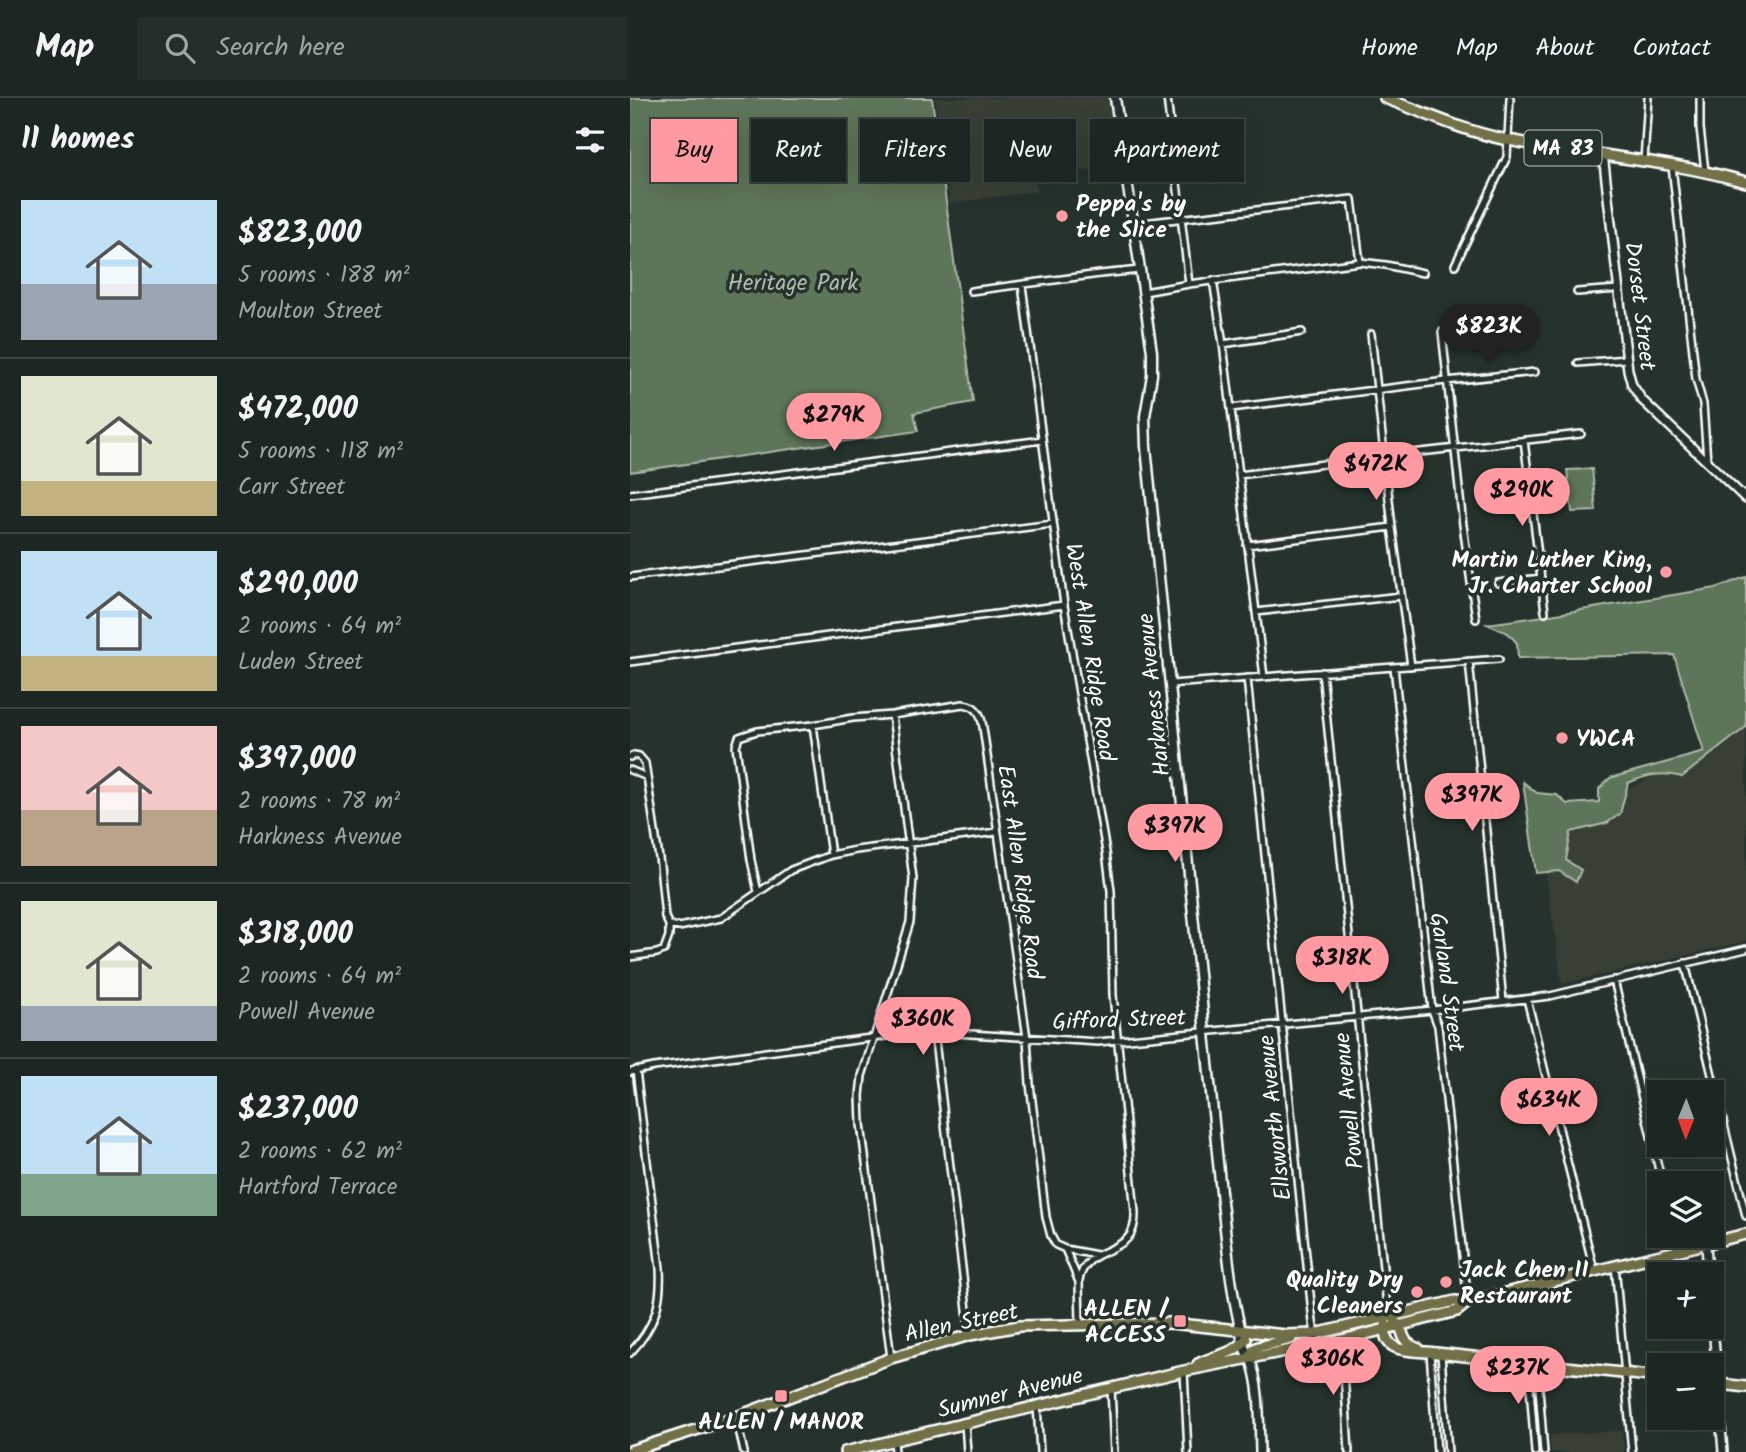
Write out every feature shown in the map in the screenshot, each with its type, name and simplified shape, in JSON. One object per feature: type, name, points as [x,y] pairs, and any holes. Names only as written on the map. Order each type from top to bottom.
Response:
[{"type":"main road","name":"Harkness Avenue","points":[[1115,98],[1153,367],[1145,416],[1146,447],[1222,1202],[1234,1300],[1244,1342]]},
{"type":"main road","name":"MA 83","points":[[1385,98],[1398,100],[1464,128],[1508,140],[1644,161],[1746,182]]},
{"type":"main road","name":"Sumner Avenue","points":[[1724,1240],[1746,1234]]},
{"type":"main road","name":"Sumner Avenue","points":[[1250,1358],[1258,1347],[1455,1301],[1468,1302],[1687,1248]]},
{"type":"main road","name":"Sumner Avenue","points":[[845,1452],[1184,1371],[1342,1340],[1457,1311],[1468,1302]]},
{"type":"main road","points":[[1428,1352],[1407,1342],[1399,1326],[1388,1317],[1384,1329],[1388,1341],[1397,1349],[1647,1376]]},
{"type":"main road","name":"Allen Street","points":[[630,1451],[736,1417],[891,1357],[970,1335],[1019,1326],[1182,1324],[1286,1335],[1315,1334]]},
{"type":"main road","name":"Sumner Avenue","points":[[1184,1371],[1228,1353],[1244,1342]]},
{"type":"main road","points":[[1244,1342],[1245,1352],[1250,1358]]},
{"type":"main road","points":[[1724,1384],[1746,1387]]},
{"type":"street","points":[[1167,98],[1189,284]]},
{"type":"street","points":[[1455,265],[1507,157],[1510,98]]},
{"type":"street","points":[[1644,161],[1648,98]]},
{"type":"street","points":[[1700,98],[1705,172]]},
{"type":"street","name":"Dorset Street","points":[[1603,154],[1631,382],[1638,396],[1746,499]]},
{"type":"street","points":[[1672,166],[1696,379],[1704,408],[1707,463]]},
{"type":"street","points":[[1134,224],[1352,199],[1360,262]]},
{"type":"street","points":[[1144,292],[1360,262],[1423,273]]},
{"type":"street","points":[[971,291],[1140,270]]},
{"type":"street","points":[[1213,281],[1264,677]]},
{"type":"street","name":"West Allen Ridge Road","points":[[1022,285],[1064,605],[1111,891],[1113,995],[1135,1222],[1126,1240],[1090,1259],[1083,1268],[1079,1282]]},
{"type":"street","points":[[1577,292],[1619,289]]},
{"type":"street","points":[[1223,344],[1302,332]]},
{"type":"street","points":[[1442,332],[1476,619]]},
{"type":"street","points":[[1371,334],[1392,527],[1412,666]]},
{"type":"street","points":[[1578,363],[1627,359]]},
{"type":"street","points":[[1231,408],[1535,372]]},
{"type":"street","points":[[1239,475],[1581,434]]},
{"type":"street","points":[[630,494],[1042,440]]},
{"type":"street","points":[[1524,440],[1545,612]]},
{"type":"street","points":[[630,577],[1053,524]]},
{"type":"street","points":[[1247,545],[1392,527]]},
{"type":"street","points":[[1498,583],[1541,578]]},
{"type":"street","points":[[1256,612],[1401,596]]},
{"type":"street","points":[[630,662],[1064,605]]},
{"type":"street","points":[[1171,684],[1499,659]]},
{"type":"street","points":[[1469,661],[1503,1001]]},
{"type":"street","name":"Garland Street","points":[[1394,667],[1432,1010],[1438,1026],[1468,1302]]},
{"type":"street","name":"Powell Avenue","points":[[1322,672],[1388,1317]]},
{"type":"street","name":"Ellsworth Avenue","points":[[1247,678],[1317,1345]]},
{"type":"street","name":"East Allen Ridge Road","points":[[758,892],[736,748],[738,738],[757,731],[964,704],[976,708],[981,716],[1027,1038],[1047,1221],[1053,1240],[1058,1247],[1065,1249],[1079,1282],[1080,1325]]},
{"type":"street","points":[[891,1357],[860,1104],[862,1076],[910,922],[914,878],[892,715]]},
{"type":"street","points":[[813,725],[831,855]]},
{"type":"street","points":[[630,757],[637,755],[643,759],[659,856],[665,917],[669,925],[669,936],[664,950],[630,957]]},
{"type":"street","points":[[630,770],[647,777]]},
{"type":"street","points":[[669,925],[679,927],[721,918],[795,868],[831,855],[997,832]]},
{"type":"street","name":"Gifford Street","points":[[633,1071],[923,1031],[1082,1042],[1118,1041],[1432,1010],[1550,996],[1746,949]]},
{"type":"street","points":[[1685,963],[1746,1216]]},
{"type":"street","points":[[1614,980],[1659,1171]]},
{"type":"street","points":[[1527,999],[1594,1270]]},
{"type":"street","points":[[934,1032],[970,1335]]},
{"type":"street","points":[[630,1353],[653,1320],[661,1289],[657,1240],[633,1071]]},
{"type":"street","points":[[1065,1249],[1097,1255]]},
{"type":"street","points":[[1615,1265],[1632,1452]]},
{"type":"street","points":[[1342,1340],[1349,1452]]},
{"type":"street","points":[[1428,1352],[1437,1452]]},
{"type":"street","points":[[1441,1353],[1448,1452]]},
{"type":"street","points":[[1250,1358],[1255,1371],[1258,1395],[1261,1452]]},
{"type":"street","points":[[1532,1363],[1529,1374],[1535,1452]]},
{"type":"street","points":[[1532,1363],[1538,1375],[1544,1452]]},
{"type":"street","points":[[1184,1371],[1188,1452]]},
{"type":"street","points":[[1111,1388],[1114,1452]]},
{"type":"street","points":[[1037,1406],[1040,1452]]},
{"type":"street","points":[[736,1417],[744,1452]]},
{"type":"street","points":[[965,1423],[967,1452]]},
{"type":"street","points":[[1720,1430],[1723,1452]]},
{"type":"street","points":[[894,1440],[895,1452]]},
{"type":"shaded area","points":[[935,98],[1109,98],[1112,119],[1090,119],[1090,170],[1076,172],[1076,119],[984,119],[984,182],[1036,182],[1037,191],[950,203],[947,182],[970,182],[970,119],[938,119]]},
{"type":"shaded area","points":[[1746,725],[1746,941],[1562,984],[1538,819],[1637,785]]},
{"type":"shaded area","points":[[1622,1431],[1624,1452],[1551,1452],[1550,1435]]},
{"type":"green space","name":"Heritage Park","points":[[630,98],[932,98],[935,119],[860,119],[860,182],[943,182],[973,402],[914,413],[918,431],[630,472]]},
{"type":"green space","points":[[1592,469],[1596,511],[1572,512],[1567,470]]},
{"type":"green space","points":[[1746,577],[1746,727],[1682,777],[1655,775],[1628,783],[1620,814],[1607,823],[1571,832],[1566,860],[1581,870],[1576,882],[1559,871],[1536,873],[1523,782],[1537,793],[1557,795],[1567,804],[1599,802],[1599,789],[1610,778],[1704,752],[1674,655],[1518,658],[1517,643],[1508,633],[1487,624],[1716,588]]},
{"type":"place","name":"Peppa's by the Slice","points":[[1062,216]]},
{"type":"place","name":"Martin Luther King, Jr. Charter School","points":[[1666,572]]},
{"type":"place","name":"YWCA","points":[[1562,738]]},
{"type":"place","name":"Jack Chen II Restaurant","points":[[1446,1282]]},
{"type":"place","name":"Quality Dry Cleaners","points":[[1417,1292]]},
{"type":"place","name":"ALLEN / ACCESS","points":[[1180,1321]]},
{"type":"place","name":"ALLEN / MANOR","points":[[781,1396]]}]
